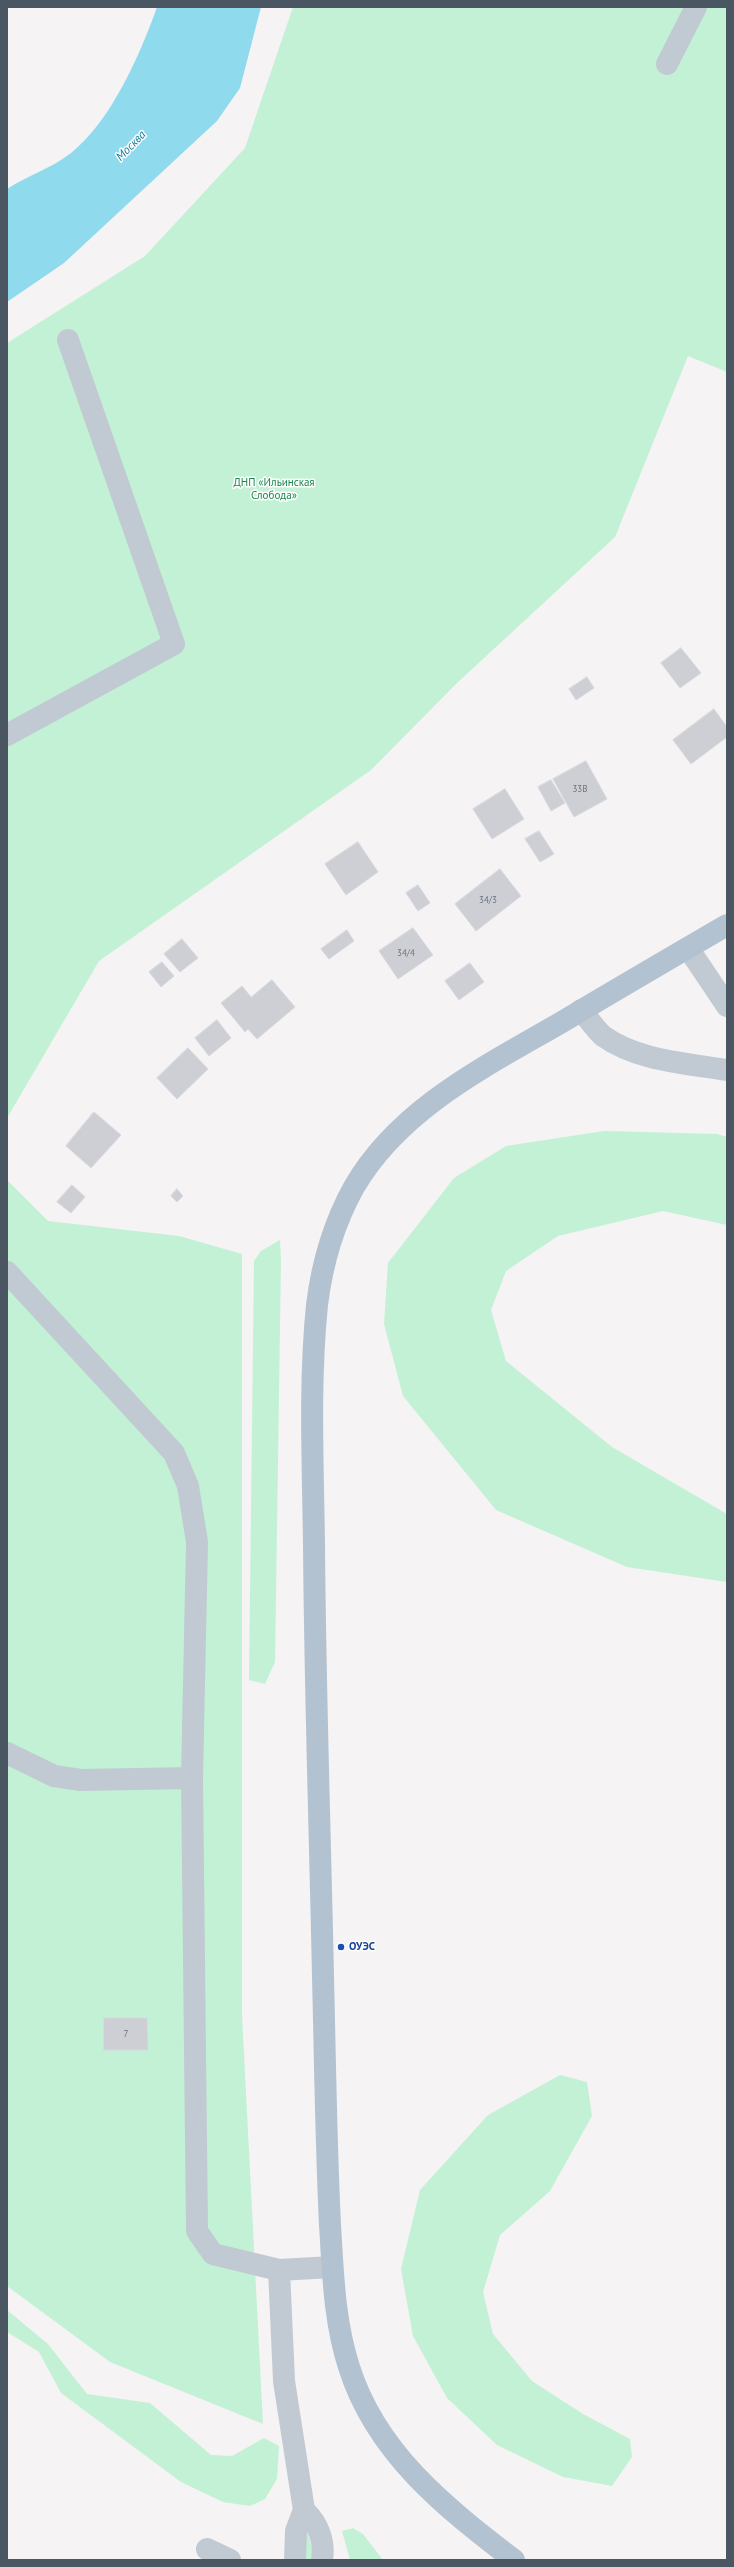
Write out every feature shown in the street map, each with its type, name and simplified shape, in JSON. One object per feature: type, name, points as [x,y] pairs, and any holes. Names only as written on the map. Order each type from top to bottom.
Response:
[{"type":"main road","points":[[514,2560],[431,2492],[395,2453],[378,2428],[362,2400],[349,2367],[339,2327],[332,2267],[326,2150],[314,1553],[313,1356],[320,1283],[332,1239],[345,1205],[363,1173],[391,1138],[414,1116],[447,1091],[581,1010],[727,925]]},
{"type":"street","points":[[667,64],[696,7]]},
{"type":"street","points":[[7,735],[174,644],[68,340]]},
{"type":"street","points":[[688,948],[727,1006]]},
{"type":"street","points":[[581,1010],[602,1035],[620,1046],[655,1058],[727,1070]]},
{"type":"street","points":[[7,1272],[174,1453],[188,1486],[196,1542],[192,1778],[197,2231],[213,2254],[279,2270],[332,2267]]},
{"type":"street","points":[[7,1753],[24,1764],[54,1776],[81,1780],[192,1778]]},
{"type":"street","points":[[279,2270],[284,2381],[304,2510],[296,2531],[295,2560]]},
{"type":"street","points":[[304,2510],[310,2515],[323,2540],[322,2560]]},
{"type":"street","points":[[207,2549],[230,2560]]},
{"type":"green space","name":"ДНП «Ильинская Слобода»","points":[[293,7],[727,7],[727,372],[688,356],[615,537],[457,683],[371,770],[99,961],[7,1118],[7,343],[145,256],[245,148]]},
{"type":"green space","points":[[604,1131],[717,1134],[727,1137],[727,1225],[663,1211],[558,1236],[506,1271],[491,1310],[506,1361],[612,1447],[727,1514],[727,1582],[627,1567],[496,1510],[403,1396],[384,1324],[388,1263],[454,1178],[506,1146]]},
{"type":"green space","points":[[7,1180],[48,1221],[179,1236],[242,1254],[242,2015],[263,2424],[110,2362],[7,2286]]},
{"type":"green space","points":[[280,1240],[281,1260],[275,1662],[265,1684],[249,1680],[254,1261],[261,1251]]},
{"type":"green space","points":[[560,2075],[587,2082],[592,2116],[550,2191],[500,2235],[483,2292],[493,2334],[532,2381],[583,2414],[630,2439],[632,2457],[612,2486],[563,2477],[497,2445],[447,2398],[413,2336],[401,2269],[420,2190],[488,2115]]},
{"type":"green space","points":[[7,2310],[48,2344],[87,2394],[150,2403],[211,2455],[232,2456],[264,2438],[279,2446],[277,2479],[265,2499],[250,2506],[223,2502],[181,2482],[61,2393],[39,2352],[7,2332]]},
{"type":"green space","points":[[306,2524],[315,2560],[305,2560]]},
{"type":"green space","points":[[353,2528],[363,2534],[383,2560],[350,2560],[342,2531]]},
{"type":"water","name":"Москва","points":[[157,7],[261,7],[240,88],[217,121],[64,263],[7,302],[7,189],[64,158],[85,140],[99,123],[123,86],[142,46]]},
{"type":"building","points":[[681,648],[701,673],[680,688],[661,663]]},
{"type":"building","points":[[587,677],[594,688],[576,700],[569,689]]},
{"type":"building","points":[[714,709],[727,727],[727,737],[691,764],[673,740]]},
{"type":"building","points":[[586,761],[607,799],[574,817],[553,779]]},
{"type":"building","points":[[551,780],[565,803],[551,811],[538,787]]},
{"type":"building","points":[[505,789],[524,819],[492,839],[473,809]]},
{"type":"building","points":[[539,831],[554,854],[540,862],[525,839]]},
{"type":"building","points":[[358,842],[378,872],[346,895],[325,864]]},
{"type":"building","points":[[500,869],[521,896],[476,931],[455,904]]},
{"type":"building","points":[[418,885],[430,903],[418,911],[406,893]]},
{"type":"building","points":[[413,928],[433,955],[398,979],[379,951]]},
{"type":"building","points":[[347,930],[354,941],[329,959],[321,949]]},
{"type":"building","points":[[182,939],[198,958],[180,972],[164,954]]},
{"type":"building","points":[[162,962],[174,976],[161,987],[149,972]]},
{"type":"building","points":[[470,963],[484,982],[459,1000],[445,981]]},
{"type":"building","points":[[272,980],[295,1007],[257,1039],[248,1029],[245,1032],[221,1003],[242,986],[251,997]]},
{"type":"building","points":[[217,1020],[231,1038],[209,1056],[195,1038]]},
{"type":"building","points":[[188,1048],[208,1069],[177,1099],[157,1078]]},
{"type":"building","points":[[94,1112],[121,1135],[91,1168],[66,1146]]},
{"type":"building","points":[[72,1185],[85,1197],[71,1213],[57,1202]]},
{"type":"building","points":[[177,1189],[183,1196],[177,1202],[171,1196]]},
{"type":"building","points":[[104,2018],[147,2018],[148,2050],[104,2050]]},
{"type":"place","name":"ОУЭС","points":[[341,1947]]}]
